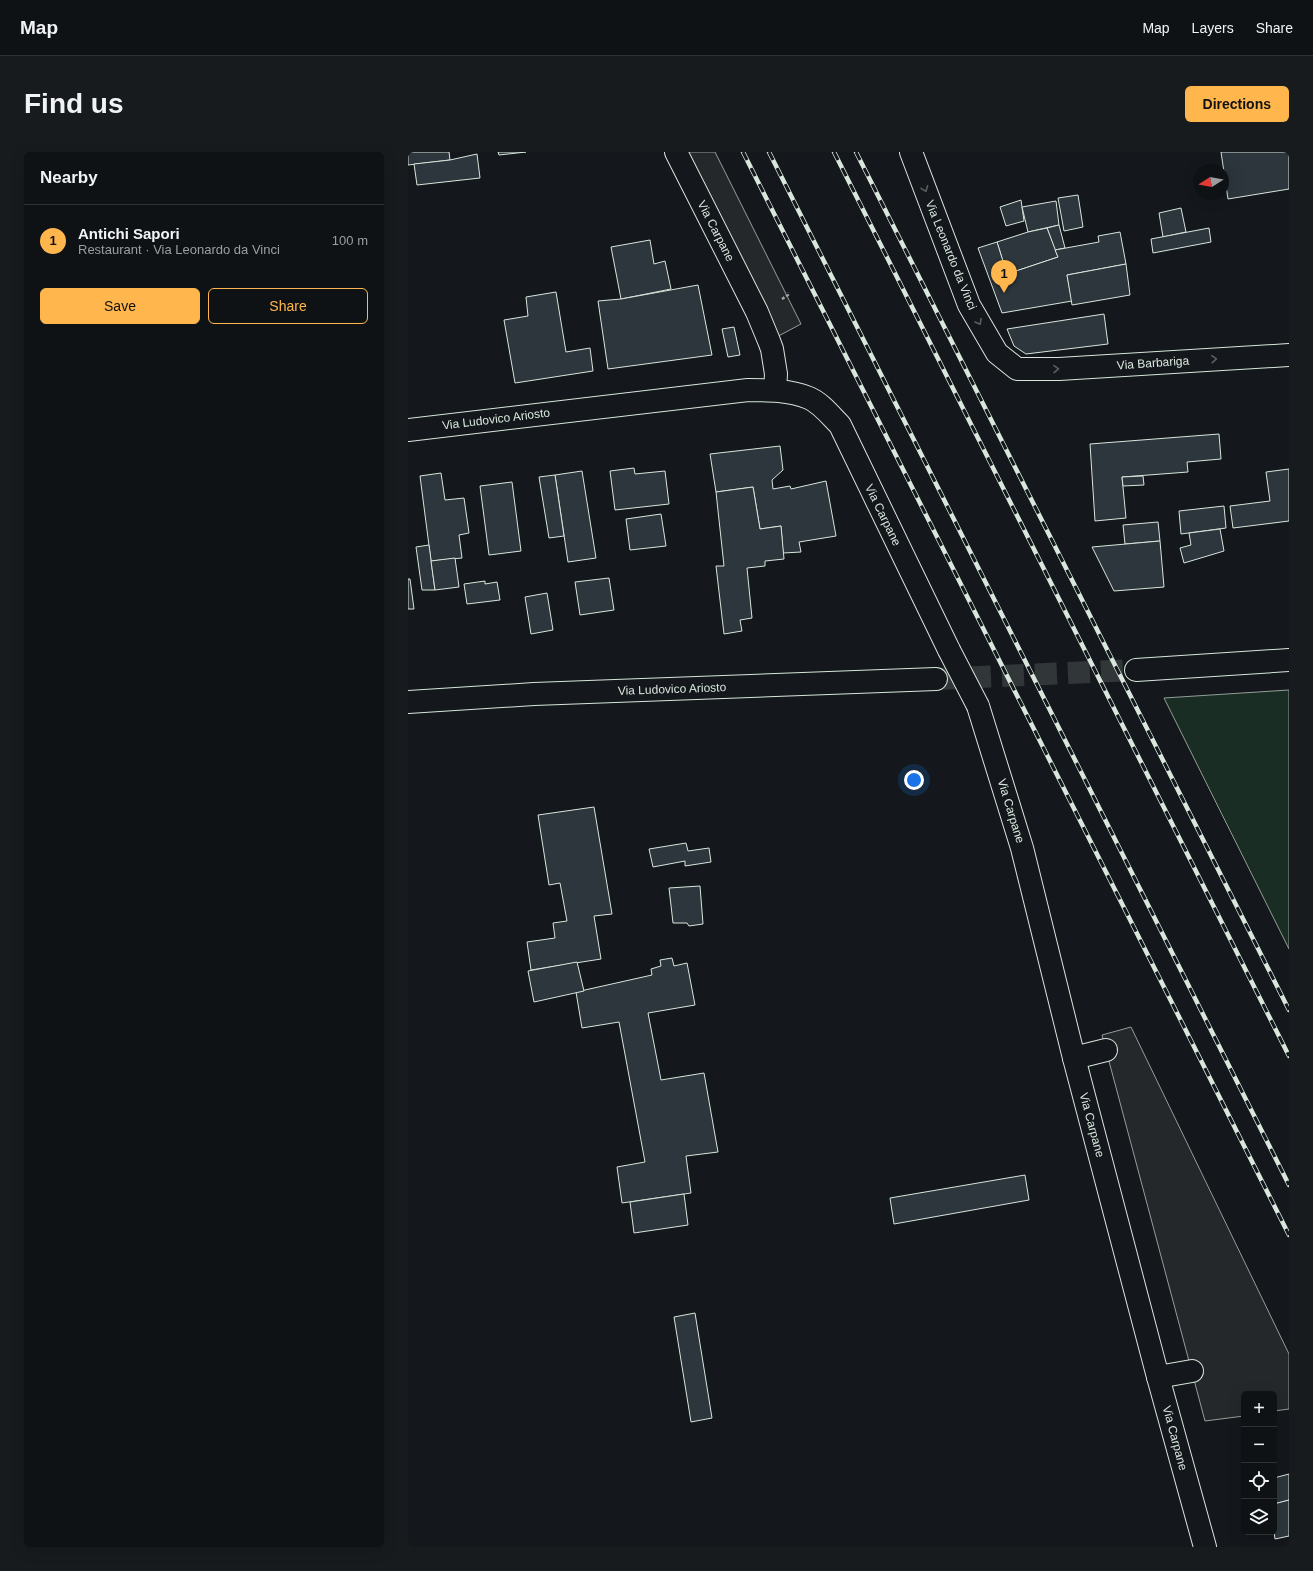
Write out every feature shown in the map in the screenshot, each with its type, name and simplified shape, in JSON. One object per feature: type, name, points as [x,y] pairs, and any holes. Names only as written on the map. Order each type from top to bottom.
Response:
[{"type":"street","name":"Via Carpane","points":[[676,152],[757,312],[771,345],[776,374],[775,390],[810,399],[824,409],[840,425],[944,640],[978,706],[1022,848],[1074,1058],[1158,1378],[1205,1547]]},
{"type":"street","name":"Via Leonardo da Vinci","points":[[911,152],[969,305],[997,353],[1018,369]]},
{"type":"street","name":"Via Barbariga","points":[[1018,369],[1059,369],[1289,355]]},
{"type":"street","name":"Via Ludovico Ariosto","points":[[408,430],[740,391],[775,390]]},
{"type":"street","points":[[1136,670],[1289,660]]},
{"type":"street","name":"Via Ludovico Ariosto","points":[[408,702],[534,694],[936,679]]},
{"type":"street","points":[[1074,1058],[1106,1050]]},
{"type":"street","points":[[1158,1378],[1192,1371]]},
{"type":"green space","points":[[1289,690],[1289,949],[1164,698]]},
{"type":"shaded area","points":[[676,152],[715,152],[801,324],[769,341]]},
{"type":"shaded area","points":[[1131,1027],[1289,1354],[1289,1409],[1277,1411],[1277,1391],[1241,1391],[1241,1416],[1205,1421],[1102,1035]]},
{"type":"building","points":[[408,152],[449,152],[450,160],[408,165]]},
{"type":"building","points":[[498,152],[526,152],[499,155]]},
{"type":"building","points":[[1221,152],[1289,152],[1289,189],[1229,199],[1229,164],[1223,164]]},
{"type":"building","points":[[477,154],[480,178],[417,185],[414,164],[450,160]]},
{"type":"building","points":[[1078,195],[1083,227],[1064,231],[1058,198]]},
{"type":"building","points":[[1021,200],[1024,221],[1006,226],[1000,207]]},
{"type":"building","points":[[1056,201],[1059,225],[1028,232],[1022,207]]},
{"type":"building","points":[[1181,208],[1186,232],[1163,237],[1159,213]]},
{"type":"building","points":[[1059,225],[1065,248],[1055,250],[1047,228]]},
{"type":"building","points":[[1047,228],[1058,257],[1007,274],[997,242],[1028,232]]},
{"type":"building","points":[[1209,228],[1211,242],[1153,253],[1151,239]]},
{"type":"building","points":[[1120,232],[1126,264],[1067,275],[1072,301],[1002,313],[978,248],[997,242],[1007,274],[1058,257],[1055,250],[1099,242],[1098,236]]},
{"type":"building","points":[[650,240],[654,264],[665,261],[671,289],[621,299],[611,247]]},
{"type":"building","points":[[1126,264],[1130,295],[1072,305],[1067,275]]},
{"type":"building","points":[[698,285],[712,355],[608,369],[598,301],[621,299]]},
{"type":"building","points":[[556,292],[566,352],[590,348],[593,371],[515,383],[504,320],[528,316],[526,297]]},
{"type":"building","points":[[1104,314],[1108,344],[1026,354],[1014,346],[1007,329]]},
{"type":"building","points":[[734,327],[740,355],[728,357],[722,329]]},
{"type":"building","points":[[1219,434],[1221,459],[1187,462],[1188,472],[1122,477],[1126,518],[1095,521],[1090,444]]},
{"type":"building","points":[[780,446],[783,470],[772,480],[773,489],[790,486],[791,489],[826,481],[836,536],[799,542],[801,552],[783,553],[781,526],[760,529],[753,487],[716,492],[710,454]]},
{"type":"building","points":[[634,468],[635,474],[665,471],[669,504],[615,510],[610,471]]},
{"type":"building","points":[[1289,469],[1289,521],[1233,528],[1230,506],[1270,501],[1266,472]]},
{"type":"building","points":[[582,471],[596,558],[568,562],[555,475]]},
{"type":"building","points":[[441,473],[445,500],[464,498],[469,533],[459,535],[462,558],[431,561],[420,476]]},
{"type":"building","points":[[555,475],[564,536],[549,538],[539,477]]},
{"type":"building","points":[[1143,476],[1144,485],[1123,486],[1122,477]]},
{"type":"building","points":[[512,482],[521,551],[489,555],[480,486]]},
{"type":"building","points":[[753,487],[760,529],[781,526],[784,559],[765,561],[765,566],[747,568],[752,618],[740,620],[742,631],[724,634],[716,566],[724,566],[716,492]]},
{"type":"building","points":[[1224,506],[1226,528],[1181,534],[1179,511]]},
{"type":"building","points":[[661,514],[666,546],[630,550],[626,519]]},
{"type":"building","points":[[1158,522],[1160,541],[1125,544],[1123,525]]},
{"type":"building","points":[[1220,529],[1224,551],[1184,563],[1180,548],[1191,545],[1189,533]]},
{"type":"building","points":[[1160,541],[1164,587],[1114,591],[1092,547]]},
{"type":"building","points":[[429,545],[435,590],[422,590],[416,547]]},
{"type":"building","points":[[455,558],[459,587],[435,590],[431,561]]},
{"type":"building","points":[[609,578],[614,610],[580,615],[575,582]]},
{"type":"building","points":[[408,579],[410,579],[414,609],[408,609]]},
{"type":"building","points":[[485,581],[485,584],[497,582],[500,600],[467,604],[464,584]]},
{"type":"building","points":[[547,593],[553,630],[531,634],[525,597]]},
{"type":"building","points":[[594,807],[612,914],[594,916],[601,959],[531,970],[527,942],[555,938],[553,923],[567,921],[560,883],[549,885],[538,815]]},
{"type":"building","points":[[686,843],[688,851],[709,848],[711,862],[685,866],[685,861],[653,867],[649,849]]},
{"type":"building","points":[[700,886],[703,924],[689,926],[687,923],[673,923],[669,888]]},
{"type":"building","points":[[672,958],[674,966],[687,963],[695,1005],[648,1013],[661,1080],[704,1073],[718,1152],[686,1156],[691,1193],[622,1203],[617,1167],[645,1162],[619,1022],[582,1028],[576,992],[652,975],[651,969],[661,966],[660,960]]},
{"type":"building","points":[[577,962],[584,991],[534,1002],[528,971]]},
{"type":"building","points":[[1025,1175],[1029,1200],[894,1224],[890,1198]]},
{"type":"building","points":[[684,1194],[688,1225],[634,1233],[630,1202]]},
{"type":"building","points":[[695,1313],[712,1418],[691,1422],[674,1317]]},
{"type":"building","points":[[1289,1474],[1289,1500],[1277,1503],[1277,1499],[1277,1477]]},
{"type":"building","points":[[1289,1500],[1289,1536],[1275,1539],[1274,1535],[1277,1535],[1277,1503]]},
{"type":"tunnel","points":[[936,679],[1136,670]]},
{"type":"railway","points":[[743,152],[1289,1235]]},
{"type":"railway","points":[[769,152],[1289,1185]]},
{"type":"railway","points":[[834,152],[1289,1056]]},
{"type":"railway","points":[[856,152],[1289,1010]]},
{"type":"place","name":"Antichi Sapori","points":[[1004,293]]}]
